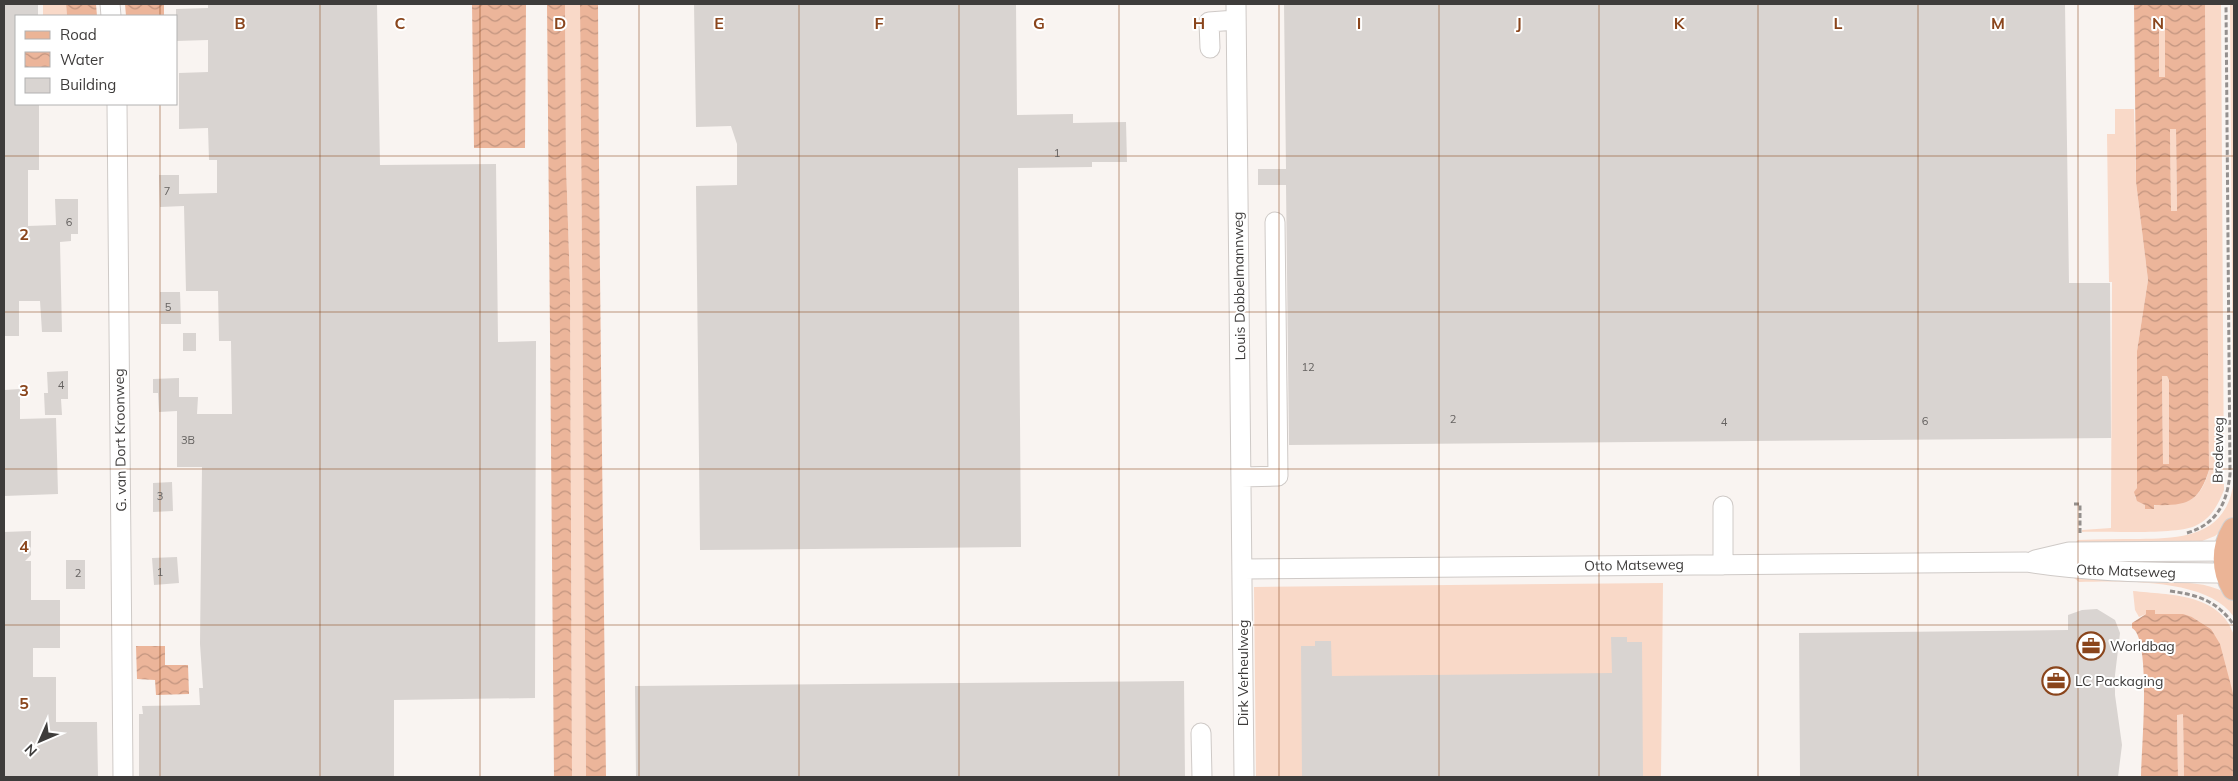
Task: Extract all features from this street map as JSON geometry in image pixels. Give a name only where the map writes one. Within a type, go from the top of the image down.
[{"type":"street","points":[[1210,48],[1209,22],[1236,12]]},
{"type":"street","name":"Louis Dobbelmannweg","points":[[1236,12],[1242,569]]},
{"type":"street","name":"G. van Dort Kroonweg","points":[[117,105],[123,777]]},
{"type":"street","points":[[1241,477],[1278,476],[1275,222]]},
{"type":"street","points":[[1723,506],[1723,564]]},
{"type":"street","name":"Otto Matseweg","points":[[2026,562],[2069,552],[2231,563]]},
{"type":"street","name":"Otto Matseweg","points":[[1242,569],[2026,562],[2088,570],[2141,573],[2231,563]]},
{"type":"street","name":"Dirk Verheulweg","points":[[1242,569],[1244,777]]},
{"type":"street","points":[[1201,733],[1202,777]]},
{"type":"path","name":"Bredeweg","points":[[2180,534],[2200,528],[2212,519],[2228,494],[2230,474],[2226,4]]},
{"type":"path","points":[[2074,504],[2080,504],[2080,536]]},
{"type":"path","points":[[2069,552],[2069,536],[2088,535]]},
{"type":"path","points":[[2164,590],[2206,598],[2222,610],[2234,625]]},
{"type":"shaded area","points":[[43,4],[66,4],[67,15],[43,15]]},
{"type":"shaded area","points":[[565,4],[580,4],[586,777],[572,777],[570,284],[566,164]]},
{"type":"shaded area","points":[[2205,4],[2221,4],[2224,490],[2213,511],[2205,520],[2185,529],[2157,532],[2082,532],[2082,530],[2111,528],[2112,282],[2109,282],[2107,134],[2115,134],[2115,109],[2134,109],[2136,182],[2148,280],[2137,351],[2137,488],[2135,497],[2145,505],[2145,508],[2184,501],[2198,493],[2204,484],[2209,470]]},
{"type":"shaded area","points":[[2230,4],[2234,4],[2234,453],[2233,426]]},
{"type":"shaded area","points":[[2159,17],[2165,17],[2165,77],[2159,77]]},
{"type":"shaded area","points":[[2170,129],[2176,129],[2177,211],[2171,211]]},
{"type":"shaded area","points":[[2162,376],[2167,376],[2169,380],[2169,464],[2163,464]]},
{"type":"shaded area","points":[[2234,475],[2234,520],[2215,536],[2197,543],[2074,544],[2078,540],[2168,538],[2194,533],[2206,528],[2225,509],[2231,495]]},
{"type":"shaded area","points":[[2074,574],[2157,583],[2201,584],[2223,591],[2234,598],[2234,617],[2222,604],[2205,595],[2185,589],[2141,582],[2079,582],[2074,578]]},
{"type":"shaded area","points":[[1663,583],[1661,777],[1256,777],[1254,587]]},
{"type":"shaded area","points":[[2133,591],[2192,599],[2217,611],[2227,621],[2235,641],[2234,697],[2211,629],[2192,617],[2155,614],[2146,610],[2146,614],[2139,617],[2135,610]]},
{"type":"shaded area","points":[[2177,714],[2183,714],[2184,777],[2178,777]]},
{"type":"water","points":[[66,4],[96,4],[97,15],[67,15]]},
{"type":"water","points":[[125,4],[164,4],[164,15],[126,15]]},
{"type":"water","points":[[472,4],[526,4],[525,148],[474,148]]},
{"type":"water","points":[[547,4],[565,4],[566,164],[570,284],[572,777],[554,777]]},
{"type":"water","points":[[580,4],[598,4],[606,777],[586,777]]},
{"type":"water","points":[[2134,4],[2205,4],[2209,470],[2201,490],[2196,496],[2175,505],[2154,505],[2154,509],[2145,509],[2145,505],[2137,501],[2134,492],[2137,488],[2137,351],[2148,280],[2136,182]],"holes":[[[2159,17],[2165,17],[2165,77],[2159,77]],[[2170,129],[2176,129],[2177,211],[2171,211]],[[2162,376],[2167,376],[2169,380],[2169,464],[2163,464]]]},
{"type":"water","points":[[2146,610],[2155,610],[2155,614],[2183,614],[2192,617],[2211,629],[2220,644],[2234,697],[2234,777],[2184,777],[2183,714],[2177,715],[2178,777],[2141,777],[2144,673],[2142,652],[2138,636],[2132,628],[2132,623],[2146,614]]},
{"type":"water","points":[[136,646],[165,646],[165,665],[188,665],[189,694],[156,695],[155,680],[137,679]]},
{"type":"building","points":[[4,4],[38,4],[38,15],[15,15],[15,105],[39,105],[39,170],[28,170],[28,226],[56,225],[55,199],[78,199],[78,234],[71,234],[71,241],[60,242],[62,332],[42,332],[40,301],[19,301],[19,336],[4,336]]},
{"type":"building","points":[[208,4],[377,4],[380,165],[496,164],[498,342],[536,341],[535,698],[394,700],[394,777],[139,777],[139,714],[143,714],[142,706],[200,705],[199,688],[203,688],[200,644],[202,467],[177,467],[177,411],[159,412],[158,393],[153,393],[153,379],[179,378],[179,397],[198,397],[197,414],[232,414],[231,341],[219,341],[218,291],[186,291],[184,206],[160,207],[159,175],[179,175],[179,194],[217,193],[217,160],[209,160],[208,128],[179,129],[179,73],[208,72],[208,40],[178,41],[178,15],[176,15],[176,9],[208,8]]},
{"type":"building","points":[[694,4],[1016,4],[1017,115],[1073,114],[1073,123],[1126,122],[1127,162],[1092,162],[1092,167],[1018,168],[1021,547],[700,550],[696,186],[737,185],[737,144],[731,126],[696,127]]},
{"type":"building","points":[[1284,4],[2065,4],[2069,283],[2110,283],[2111,438],[1289,445],[1286,185],[1258,185],[1258,169],[1286,169]]},
{"type":"building","points":[[160,292],[180,292],[181,324],[161,324]]},
{"type":"building","points":[[183,333],[196,333],[196,351],[183,351]]},
{"type":"building","points":[[68,371],[68,399],[61,399],[62,415],[45,415],[44,393],[48,393],[47,372]]},
{"type":"building","points":[[20,389],[20,419],[56,418],[58,494],[4,496],[4,390]]},
{"type":"building","points":[[172,482],[173,511],[153,512],[153,483]]},
{"type":"building","points":[[31,531],[31,555],[25,561],[31,561],[31,600],[60,600],[60,648],[33,648],[33,677],[56,677],[56,722],[97,722],[98,777],[4,777],[4,532]]},
{"type":"building","points":[[177,557],[179,583],[154,585],[152,558]]},
{"type":"building","points":[[66,560],[85,560],[85,589],[66,589]]},
{"type":"building","points":[[2097,609],[2115,620],[2120,633],[2115,675],[2115,695],[2122,745],[2118,777],[1800,777],[1799,633],[2068,630],[2068,615],[2082,610]]},
{"type":"building","points":[[1611,637],[1627,637],[1627,642],[1642,642],[1643,777],[1302,777],[1301,646],[1315,646],[1315,641],[1331,641],[1332,676],[1612,673]]},
{"type":"building","points":[[1184,681],[1185,777],[636,777],[635,686]]},
{"type":"place","name":"Worldbag","points":[[2091,646]]},
{"type":"place","name":"LC Packaging","points":[[2056,681]]}]
